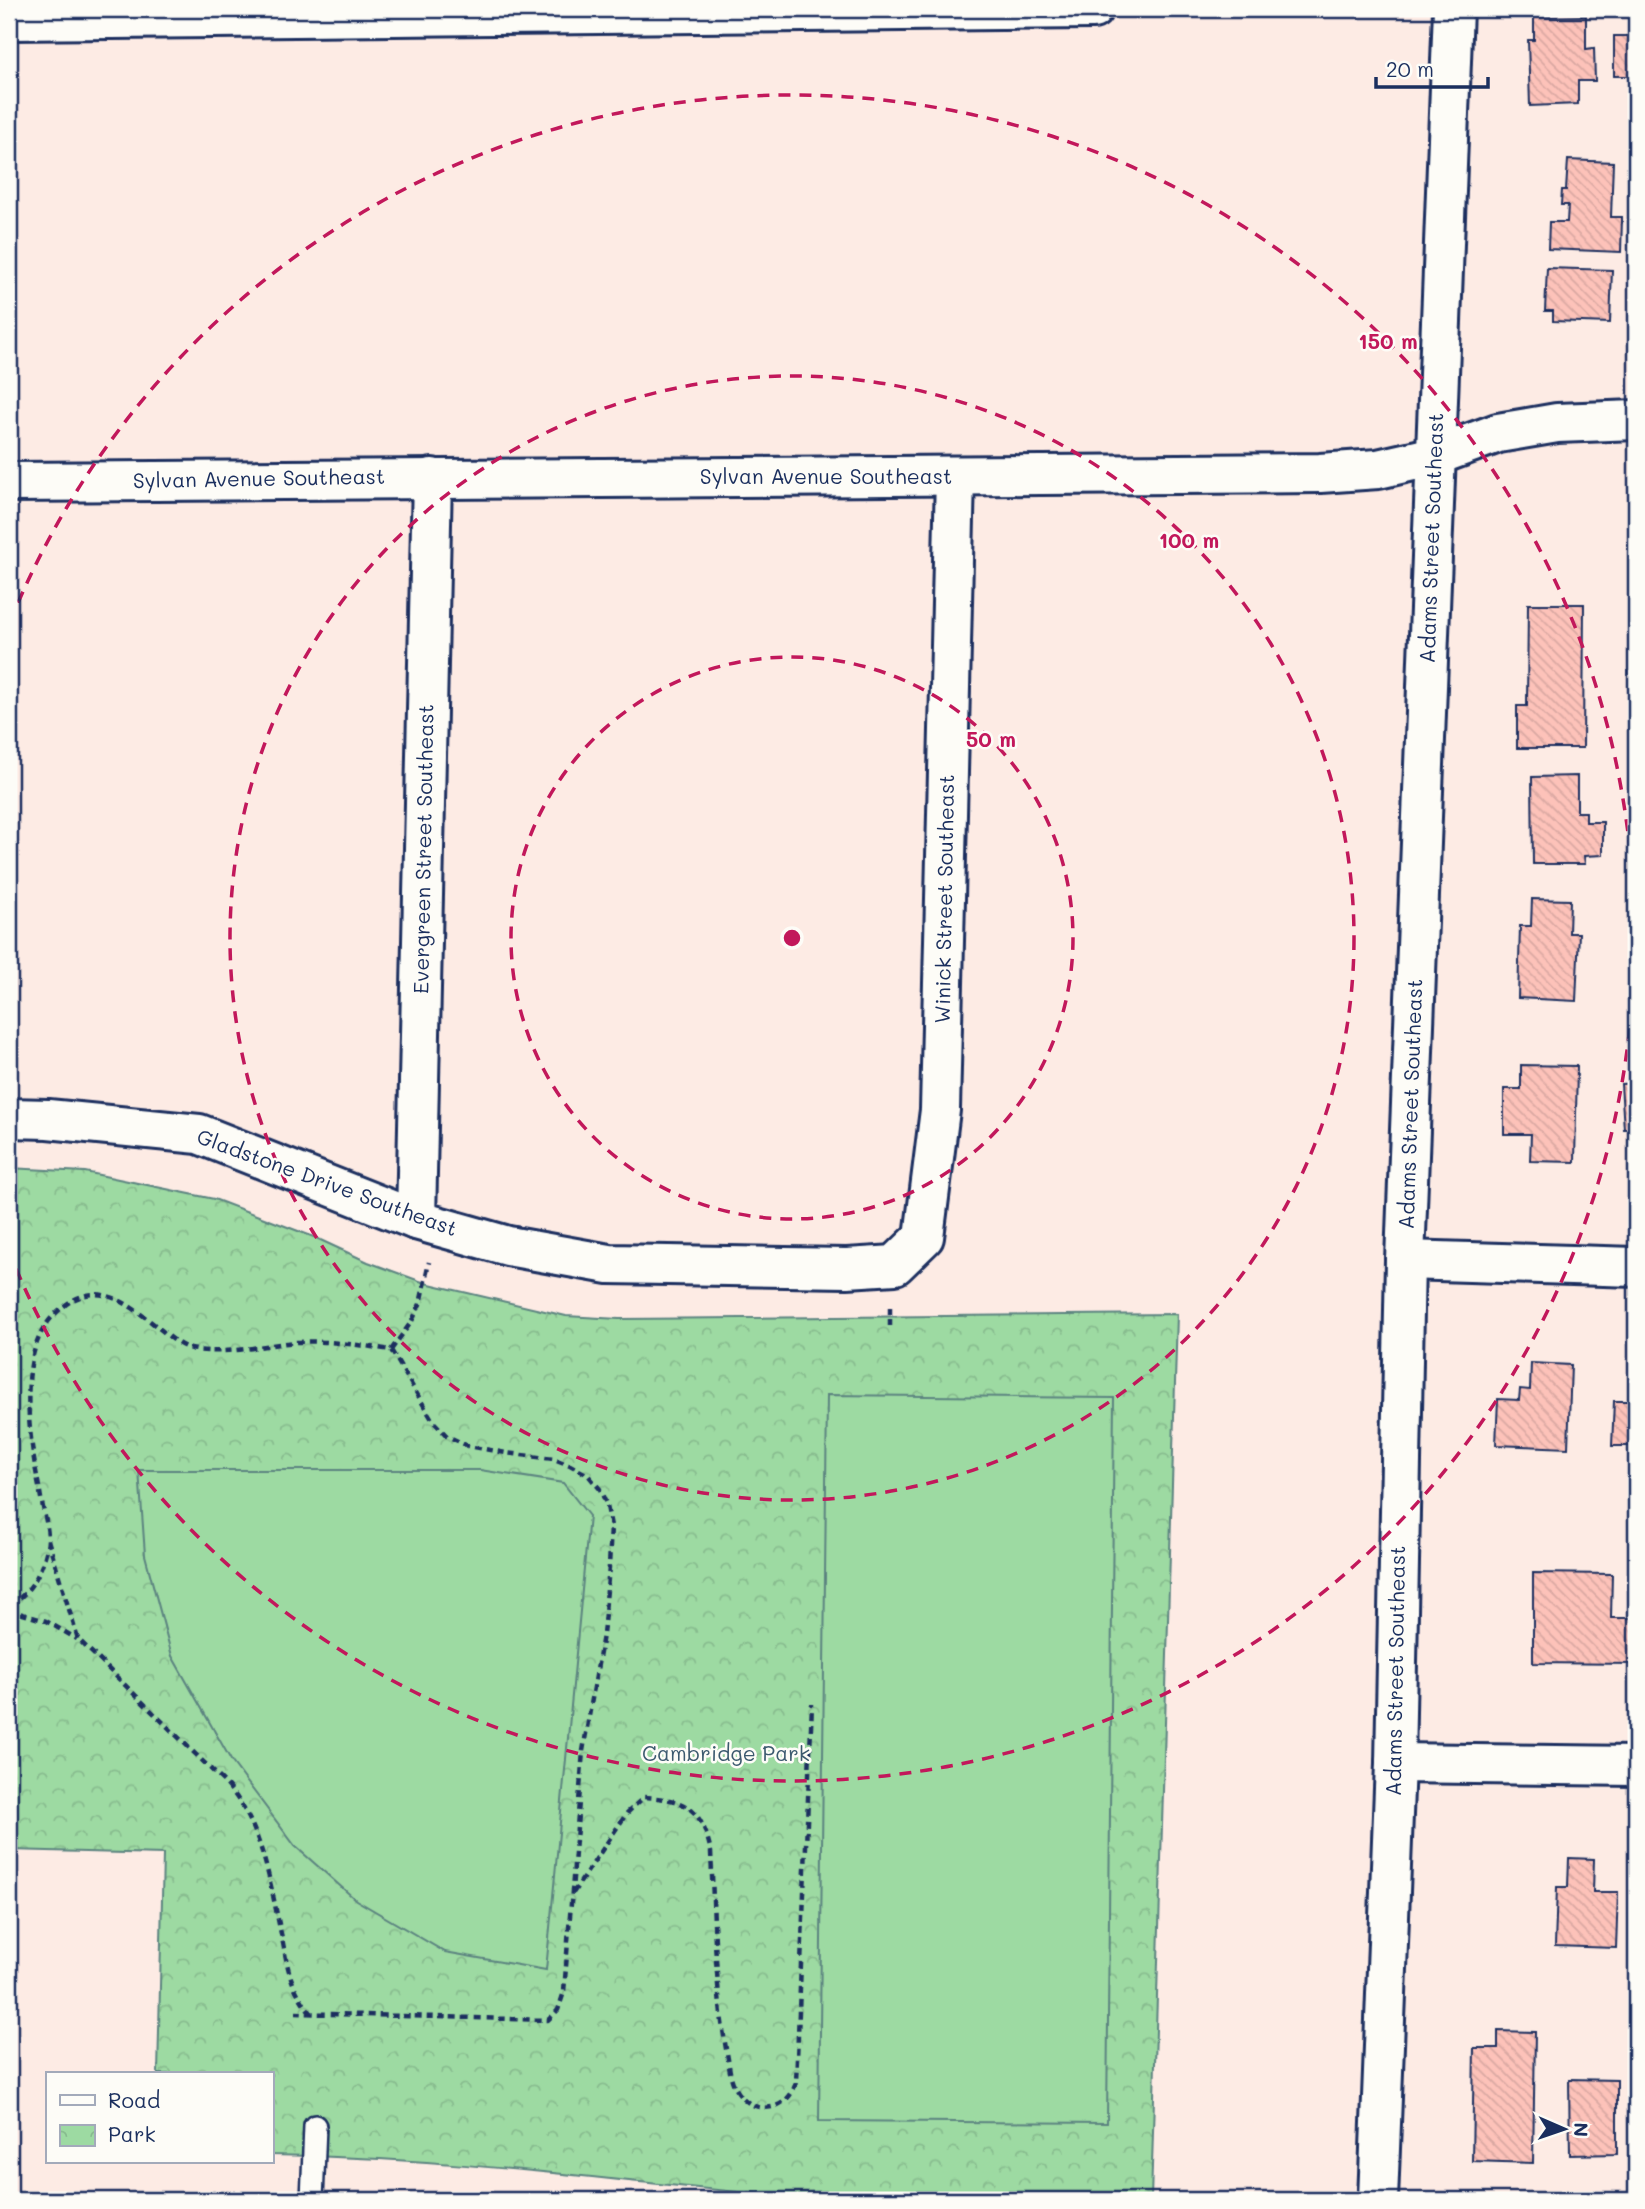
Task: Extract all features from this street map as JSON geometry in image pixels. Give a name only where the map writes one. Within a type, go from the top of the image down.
[{"type":"street","points":[[9,20],[1093,9]]},
{"type":"street","name":"Adams Street Southeast","points":[[1378,2200],[1395,1763],[1405,1260],[1454,9]]},
{"type":"street","name":"Sylvan Avenue Southeast","points":[[9,482],[1320,473],[1378,469],[1435,456],[1498,433],[1557,423],[1636,420]]},
{"type":"street","name":"Winick Street Southeast","points":[[925,1237],[940,1110],[955,476]]},
{"type":"street","name":"Evergreen Street Southeast","points":[[426,1223],[432,478]]},
{"type":"street","name":"Gladstone Drive Southeast","points":[[9,1118],[48,1119],[199,1134],[426,1223],[508,1246],[609,1265],[847,1268],[895,1265],[925,1237]]},
{"type":"street","points":[[1405,1260],[1636,1267]]},
{"type":"street","points":[[1395,1763],[1636,1766]]},
{"type":"lane","points":[[312,2200],[316,2126]]},
{"type":"path","points":[[391,1350],[412,1321],[420,1304],[426,1223]]},
{"type":"path","points":[[78,1639],[48,1538],[31,1441],[29,1387],[33,1356],[43,1328],[54,1314],[72,1300],[88,1294],[107,1294],[122,1300],[177,1343],[190,1349],[223,1351],[298,1342],[323,1342],[391,1350]]},
{"type":"path","points":[[296,2013],[548,2020],[558,2010],[564,1992],[583,1751],[603,1635],[611,1526],[607,1506],[600,1489],[587,1475],[570,1465],[554,1459],[468,1446],[447,1436],[433,1421],[391,1350]]},
{"type":"path","points":[[9,1604],[25,1592],[43,1566],[48,1538]]},
{"type":"path","points":[[9,1611],[46,1621],[78,1639],[238,1797],[251,1820],[261,1852],[297,1996],[311,2013]]},
{"type":"path","points":[[572,1893],[627,1813],[644,1797],[679,1801],[690,1808],[707,1832],[711,1852],[719,1991],[734,2085],[743,2099],[754,2106],[766,2109],[778,2106],[787,2099],[796,2082],[812,1704]]},
{"type":"green space","name":"Cambridge Park","points":[[9,1168],[85,1172],[214,1199],[425,1283],[566,1316],[619,1319],[1177,1314],[1151,2200],[845,2200],[764,2195],[450,2164],[273,2155],[273,2072],[158,2072],[163,1854],[9,1850]]},
{"type":"green space","points":[[827,1395],[1114,1398],[1107,2123],[819,2121]]},
{"type":"green space","points":[[139,1470],[480,1470],[563,1483],[589,1516],[546,1970],[445,1952],[356,1900],[295,1846],[232,1762],[172,1656],[145,1555]]},
{"type":"building","points":[[1586,16],[1586,49],[1594,48],[1595,81],[1578,81],[1578,104],[1530,106],[1528,40],[1534,40],[1534,17]]},
{"type":"building","points":[[1614,36],[1636,36],[1636,76],[1614,76]]},
{"type":"building","points":[[1568,160],[1613,162],[1611,217],[1622,217],[1621,252],[1548,249],[1549,222],[1567,222],[1568,205],[1561,205],[1562,190],[1566,190]]},
{"type":"building","points":[[1547,268],[1612,270],[1610,323],[1553,321],[1553,311],[1545,311]]},
{"type":"building","points":[[1528,604],[1584,604],[1583,748],[1517,748],[1517,706],[1527,706]]},
{"type":"building","points":[[1577,776],[1577,812],[1586,812],[1586,822],[1603,822],[1603,855],[1584,856],[1585,864],[1533,864],[1532,777]]},
{"type":"building","points":[[1532,899],[1570,900],[1569,933],[1579,933],[1576,1001],[1518,998],[1520,926],[1531,926]]},
{"type":"building","points":[[1521,1065],[1577,1066],[1575,1162],[1530,1161],[1531,1134],[1504,1134],[1504,1089],[1521,1089]]},
{"type":"building","points":[[1636,1083],[1636,1129],[1624,1129],[1621,1084]]},
{"type":"building","points":[[1531,1363],[1571,1365],[1568,1448],[1496,1445],[1498,1399],[1519,1400],[1520,1389],[1530,1390]]},
{"type":"building","points":[[1614,1401],[1636,1401],[1636,1446],[1612,1446]]},
{"type":"building","points":[[1533,1573],[1612,1574],[1611,1618],[1636,1618],[1635,1664],[1533,1663]]},
{"type":"building","points":[[1569,1858],[1594,1859],[1593,1892],[1618,1892],[1616,1948],[1555,1946],[1557,1887],[1568,1887]]},
{"type":"building","points":[[1498,2031],[1535,2032],[1533,2163],[1472,2161],[1474,2048],[1498,2048]]},
{"type":"building","points":[[1569,2079],[1617,2080],[1617,2154],[1570,2155]]}]
